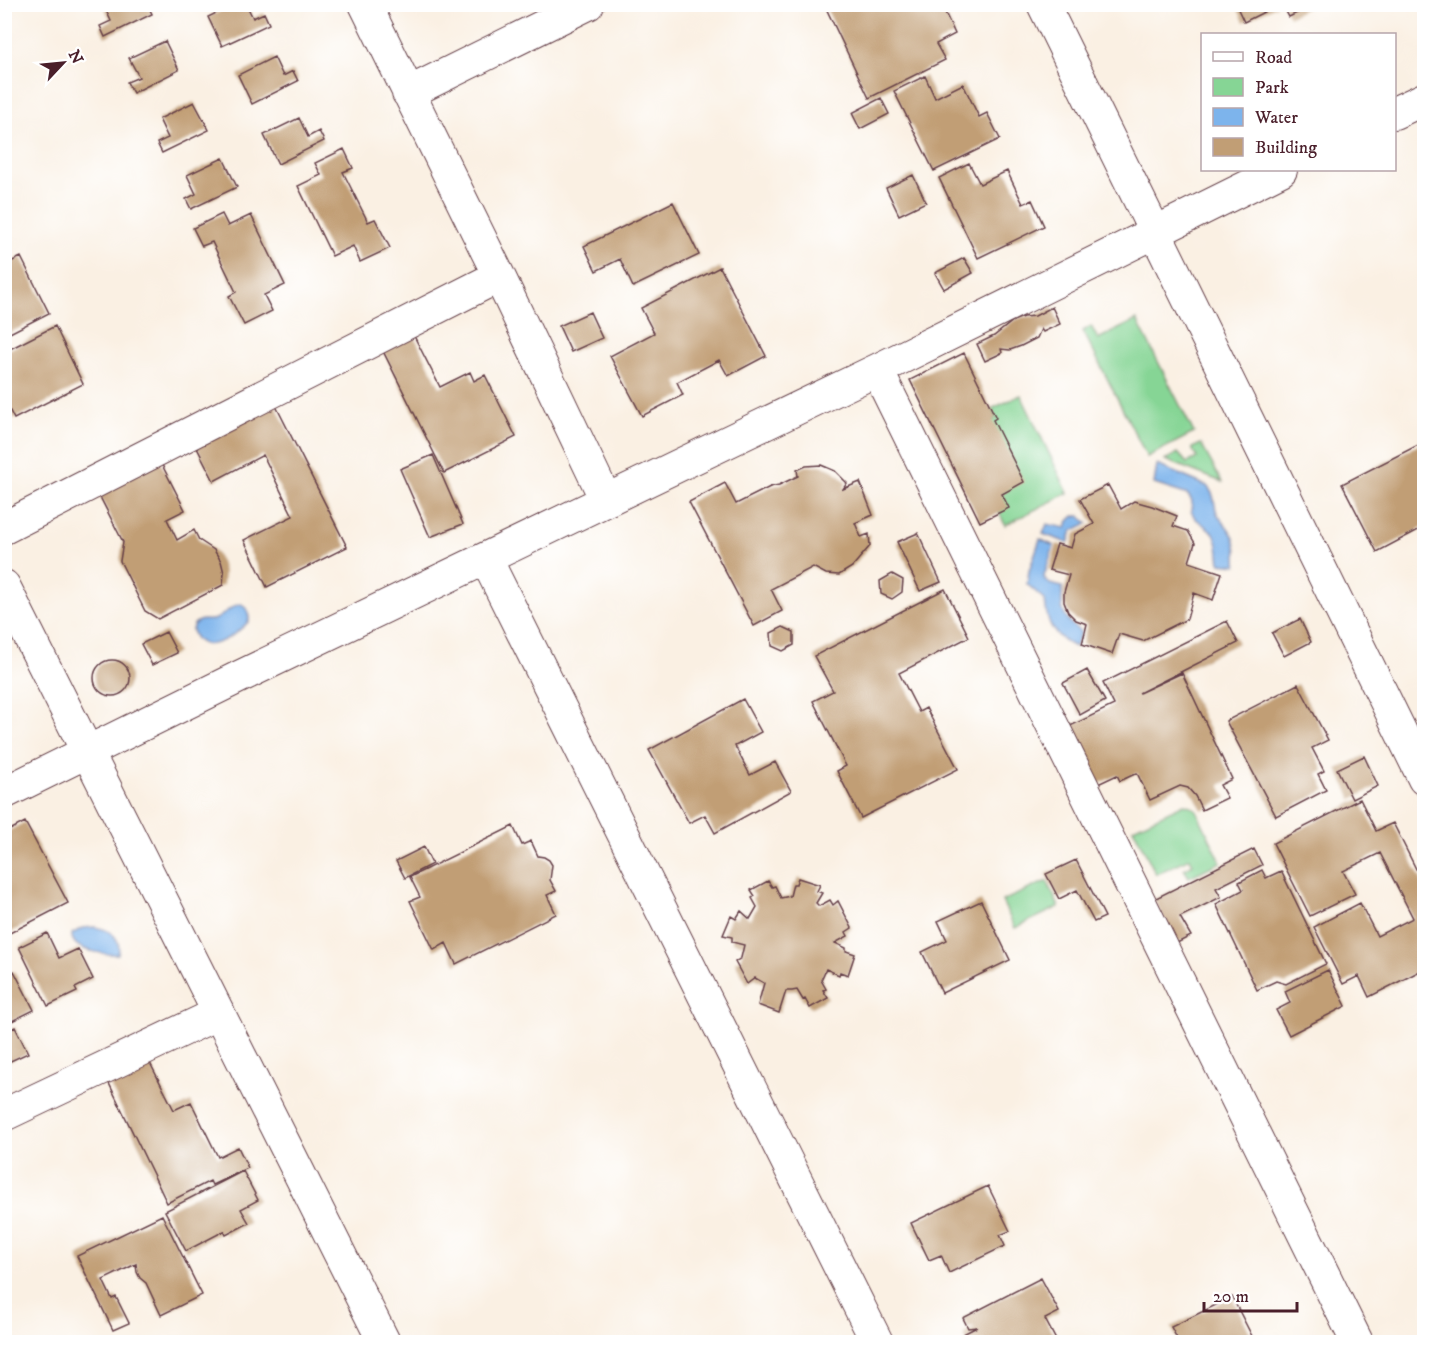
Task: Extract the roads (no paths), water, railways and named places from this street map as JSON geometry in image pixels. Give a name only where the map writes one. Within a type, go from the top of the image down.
[{"type":"street","points":[[365,4],[500,276],[606,500]]},
{"type":"street","points":[[408,93],[588,4]]},
{"type":"street","points":[[1043,4],[1425,779]]},
{"type":"street","points":[[1396,114],[1425,99]]},
{"type":"street","points":[[4,793],[877,370],[1279,171]]},
{"type":"street","points":[[4,528],[500,276]]},
{"type":"street","points":[[877,370],[1357,1342]]},
{"type":"street","points":[[486,559],[877,1342]]},
{"type":"street","points":[[4,586],[384,1342]]},
{"type":"street","points":[[4,1115],[219,1013]]},
{"type":"water","points":[[1157,465],[1207,486],[1213,496],[1217,513],[1235,541],[1237,565],[1220,563],[1214,533],[1195,518],[1191,511],[1192,501],[1188,495],[1154,484]]},
{"type":"water","points":[[1074,516],[1080,516],[1088,523],[1072,531],[1068,543],[1043,534],[1047,524],[1066,528]]},
{"type":"water","points":[[1040,539],[1054,546],[1044,576],[1050,584],[1063,587],[1062,608],[1066,618],[1081,632],[1075,647],[1061,639],[1052,629],[1047,616],[1045,600],[1027,584]]},
{"type":"water","points":[[241,604],[248,611],[249,621],[236,633],[210,644],[203,644],[196,639],[192,630],[193,625],[201,620],[216,619],[234,606]]},
{"type":"water","points":[[94,927],[113,935],[118,943],[118,954],[89,950],[75,943],[72,934],[83,928]]}]
